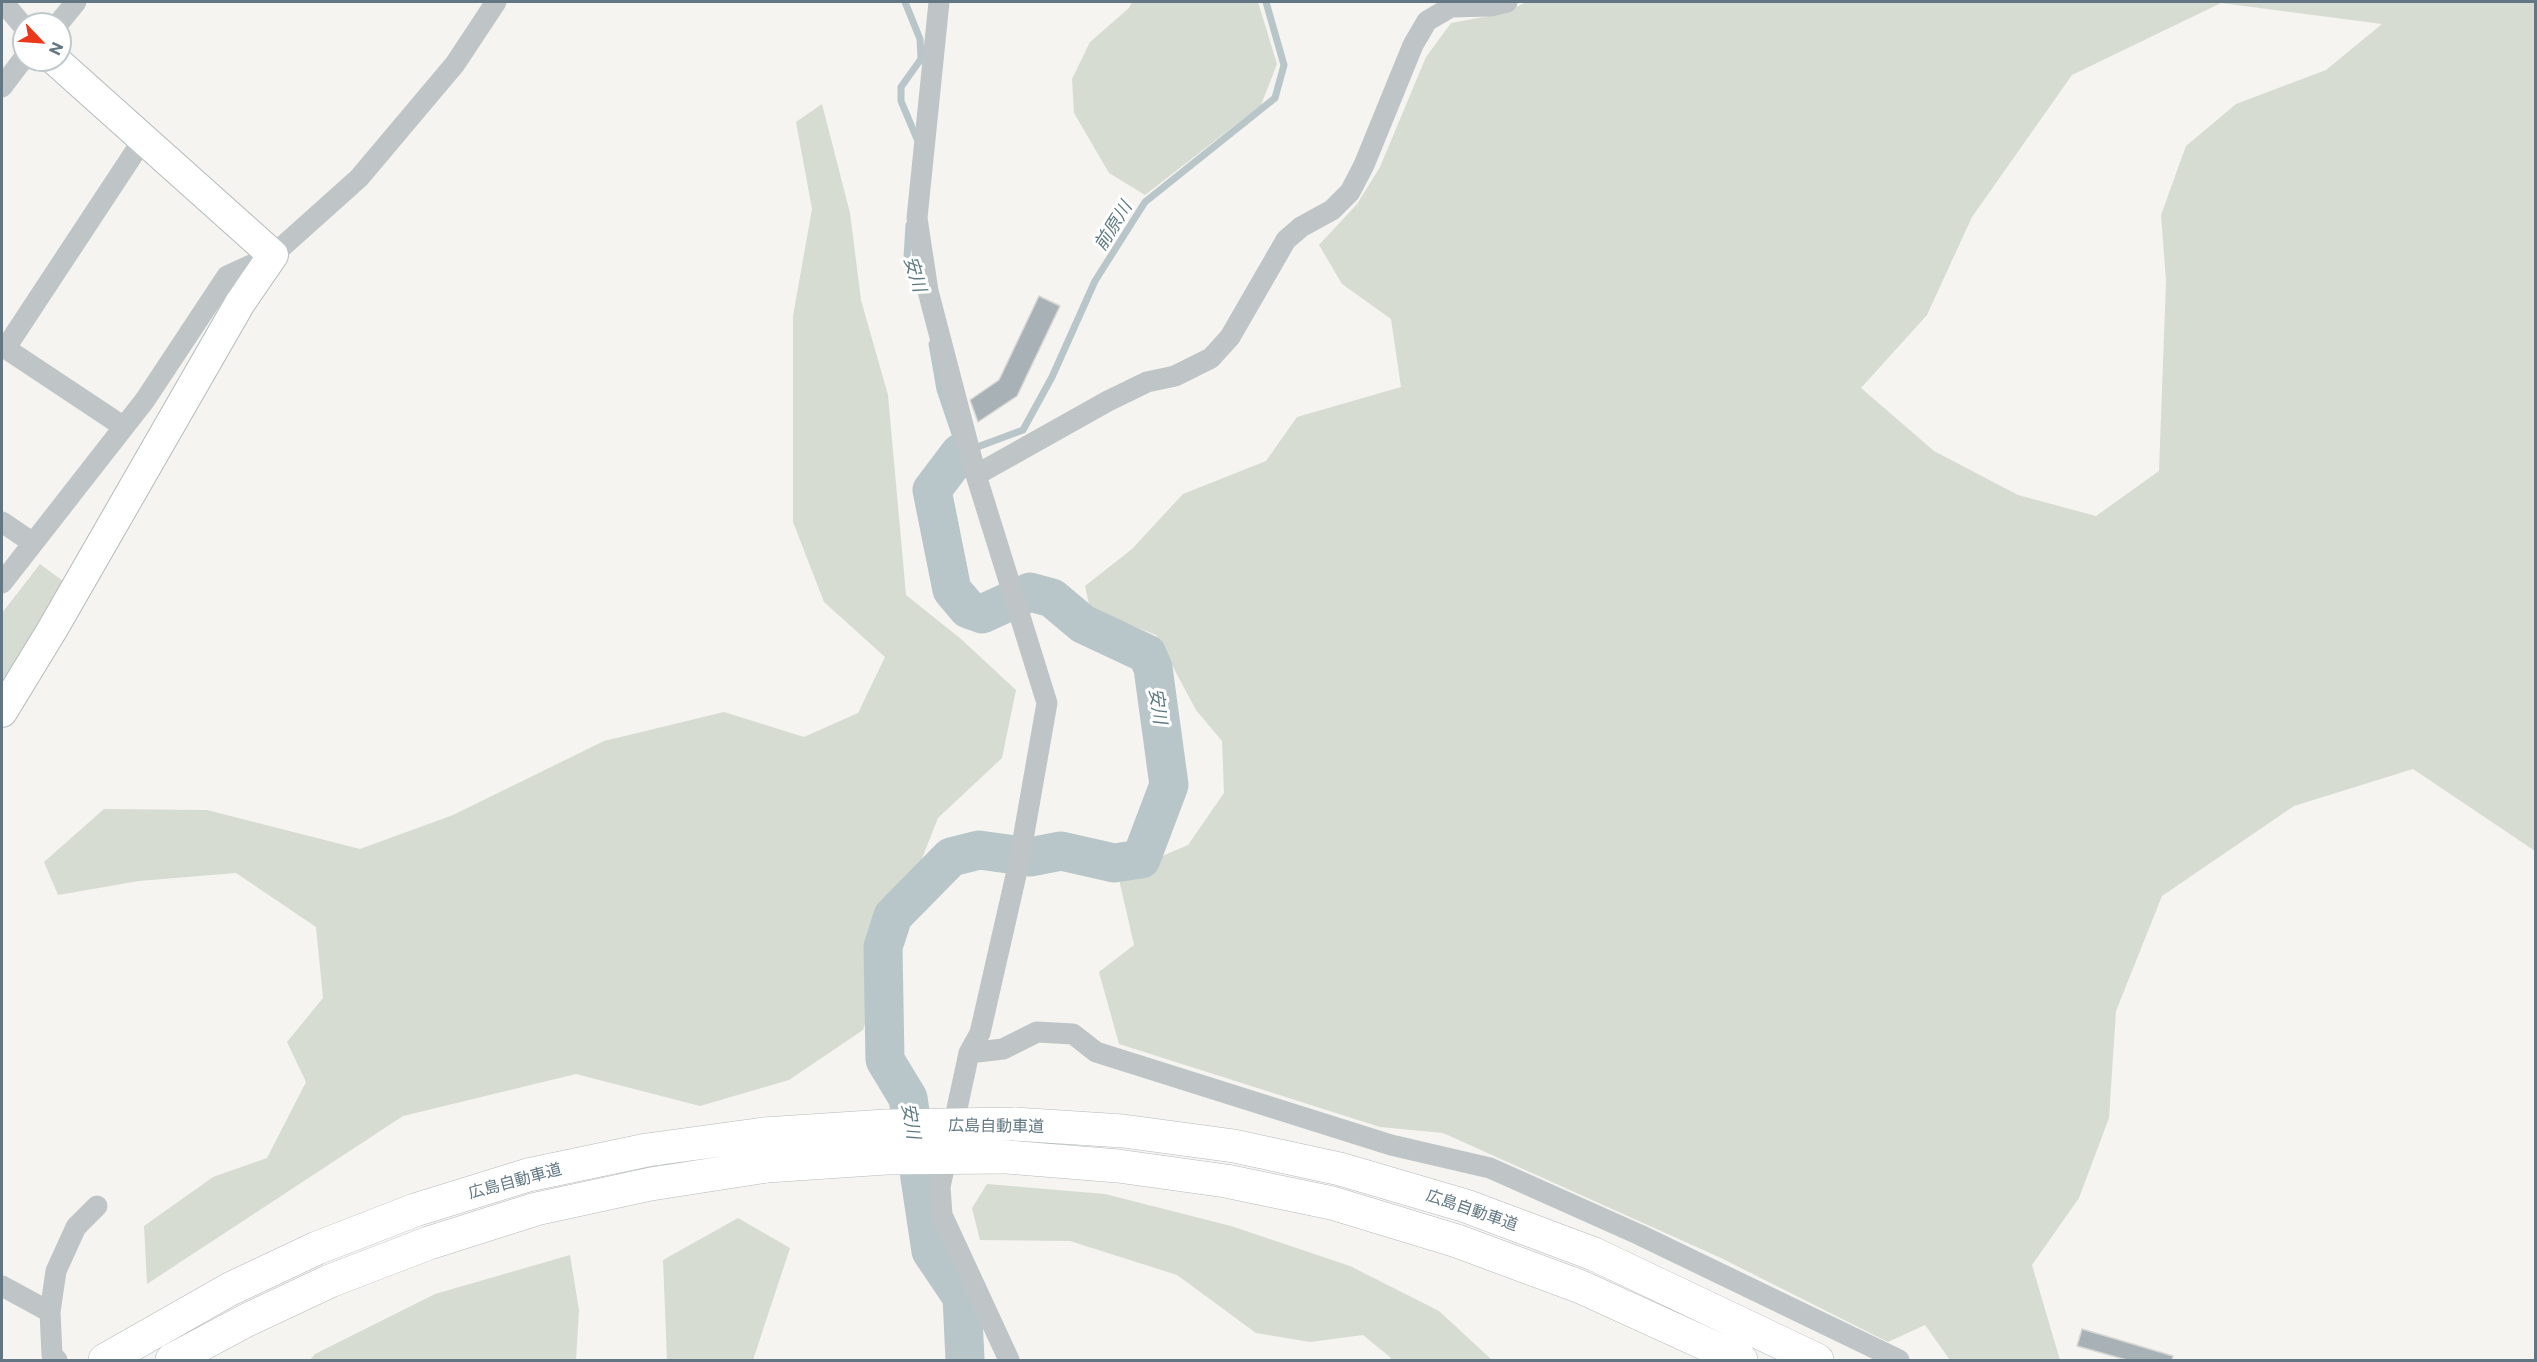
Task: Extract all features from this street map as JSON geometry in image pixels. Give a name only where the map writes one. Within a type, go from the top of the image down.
[{"type":"highway","name":"広島自動車道","points":[[105,1360],[230,1288],[317,1248],[415,1210],[539,1173],[647,1150],[764,1134],[886,1126],[1014,1124],[1123,1131],[1234,1146],[1340,1169],[1466,1206],[1594,1254],[1817,1360]]},
{"type":"highway","name":"広島自動車道","points":[[175,1359],[247,1320],[330,1281],[429,1243],[536,1209],[651,1184],[767,1166],[886,1158],[1006,1158],[1118,1166],[1226,1181],[1332,1203],[1457,1241],[1581,1287],[1741,1360]]},
{"type":"street","points":[[2,712],[52,630],[240,303],[273,255],[359,178],[455,64],[496,2]]},
{"type":"street","points":[[939,2],[917,218],[928,291],[976,475],[1047,702],[1019,856],[980,1033],[969,1053],[940,1187],[942,1215],[1009,1360]]},
{"type":"street","points":[[976,475],[1108,401],[1147,382],[1175,376],[1211,358],[1230,337],[1286,240],[1300,227],[1332,210],[1350,192],[1364,165],[1413,45],[1427,21],[1451,7],[1491,6],[1507,2]]},
{"type":"street","points":[[2,87],[13,72]]},
{"type":"street","points":[[69,72],[273,255]]},
{"type":"street","points":[[124,427],[3,348],[144,138]]},
{"type":"street","points":[[2,583],[145,400],[227,276],[273,255]]},
{"type":"street","points":[[2,522],[33,543]]},
{"type":"street","points":[[969,1053],[1003,1049],[1036,1032],[1072,1034],[1096,1052],[1107,1056],[1391,1145],[1490,1168],[1640,1235],[1899,1360]]},
{"type":"street","points":[[57,1360],[52,1355],[50,1312],[56,1271],[76,1227],[97,1206]]},
{"type":"street","points":[[2,1286],[50,1312]]},
{"type":"shaded area","points":[[1132,2],[1258,2],[1277,64],[1261,105],[1145,195],[1109,173],[1074,113],[1072,79],[1090,42],[1129,8]]},
{"type":"shaded area","points":[[1526,2],[2535,2],[2535,851],[2413,769],[2294,806],[2162,896],[2116,1011],[2109,1118],[2079,1198],[2032,1265],[2060,1360],[1950,1360],[1925,1325],[1888,1342],[1721,1258],[1443,1133],[1380,1127],[1119,1044],[1099,972],[1134,945],[1118,875],[1188,845],[1224,793],[1222,741],[1196,710],[1156,635],[1090,609],[1085,586],[1132,549],[1183,494],[1266,461],[1297,417],[1401,387],[1391,319],[1342,284],[1319,245],[1357,204],[1380,167],[1426,57],[1451,23],[1505,13]],"holes":[[[2221,3],[2382,24],[2326,70],[2236,104],[2186,146],[2161,215],[2166,281],[2159,471],[2096,516],[2018,495],[1934,451],[1861,388],[1927,315],[1972,217],[2072,75]]]},
{"type":"shaded area","points":[[822,104],[850,213],[861,300],[888,395],[906,595],[961,639],[1016,690],[1002,758],[938,818],[899,917],[863,1030],[789,1080],[700,1106],[576,1074],[403,1116],[147,1284],[144,1226],[213,1177],[267,1158],[306,1082],[287,1042],[323,998],[316,927],[236,873],[139,881],[58,895],[44,862],[104,809],[207,810],[360,849],[453,815],[604,741],[724,712],[804,737],[858,713],[885,657],[824,602],[793,522],[793,316],[812,209],[796,122]]},
{"type":"shaded area","points":[[40,564],[63,581],[2,683],[2,613]]},
{"type":"shaded area","points":[[987,1184],[1105,1194],[1231,1226],[1350,1266],[1439,1311],[1492,1360],[1391,1360],[1363,1335],[1310,1342],[1256,1333],[1177,1275],[1070,1241],[980,1240],[972,1208]]},
{"type":"shaded area","points":[[738,1218],[790,1248],[753,1360],[667,1360],[663,1260]]},
{"type":"shaded area","points":[[570,1255],[579,1310],[576,1360],[310,1360],[315,1354],[435,1294]]},
{"type":"building","points":[[1039,296],[1060,306],[1017,396],[978,422],[970,400],[999,380]]},
{"type":"building","points":[[2082,1329],[2173,1356],[2172,1360],[2127,1360],[2077,1346]]},
{"type":"waterway","name":"安川","points":[[905,2],[920,39],[921,59],[901,87],[901,101],[917,139]]},
{"type":"waterway","name":"前原川","points":[[980,446],[1023,430],[1052,377],[1095,281],[1145,202],[1275,98],[1284,65],[1266,2]]},
{"type":"waterway","name":"安川","points":[[909,225],[907,257],[918,287]]},
{"type":"waterway","name":"安川","points":[[932,344],[940,390],[961,452]]},
{"type":"waterway","name":"安川","points":[[960,453],[932,490],[952,590],[968,609],[982,614],[1030,592],[1052,598],[1083,624],[1147,654],[1153,668],[1169,785],[1141,859],[1114,863],[1061,851],[1030,857],[979,850],[951,857],[893,916],[883,947],[885,1060],[908,1098],[931,1251],[962,1297],[965,1360]]}]
